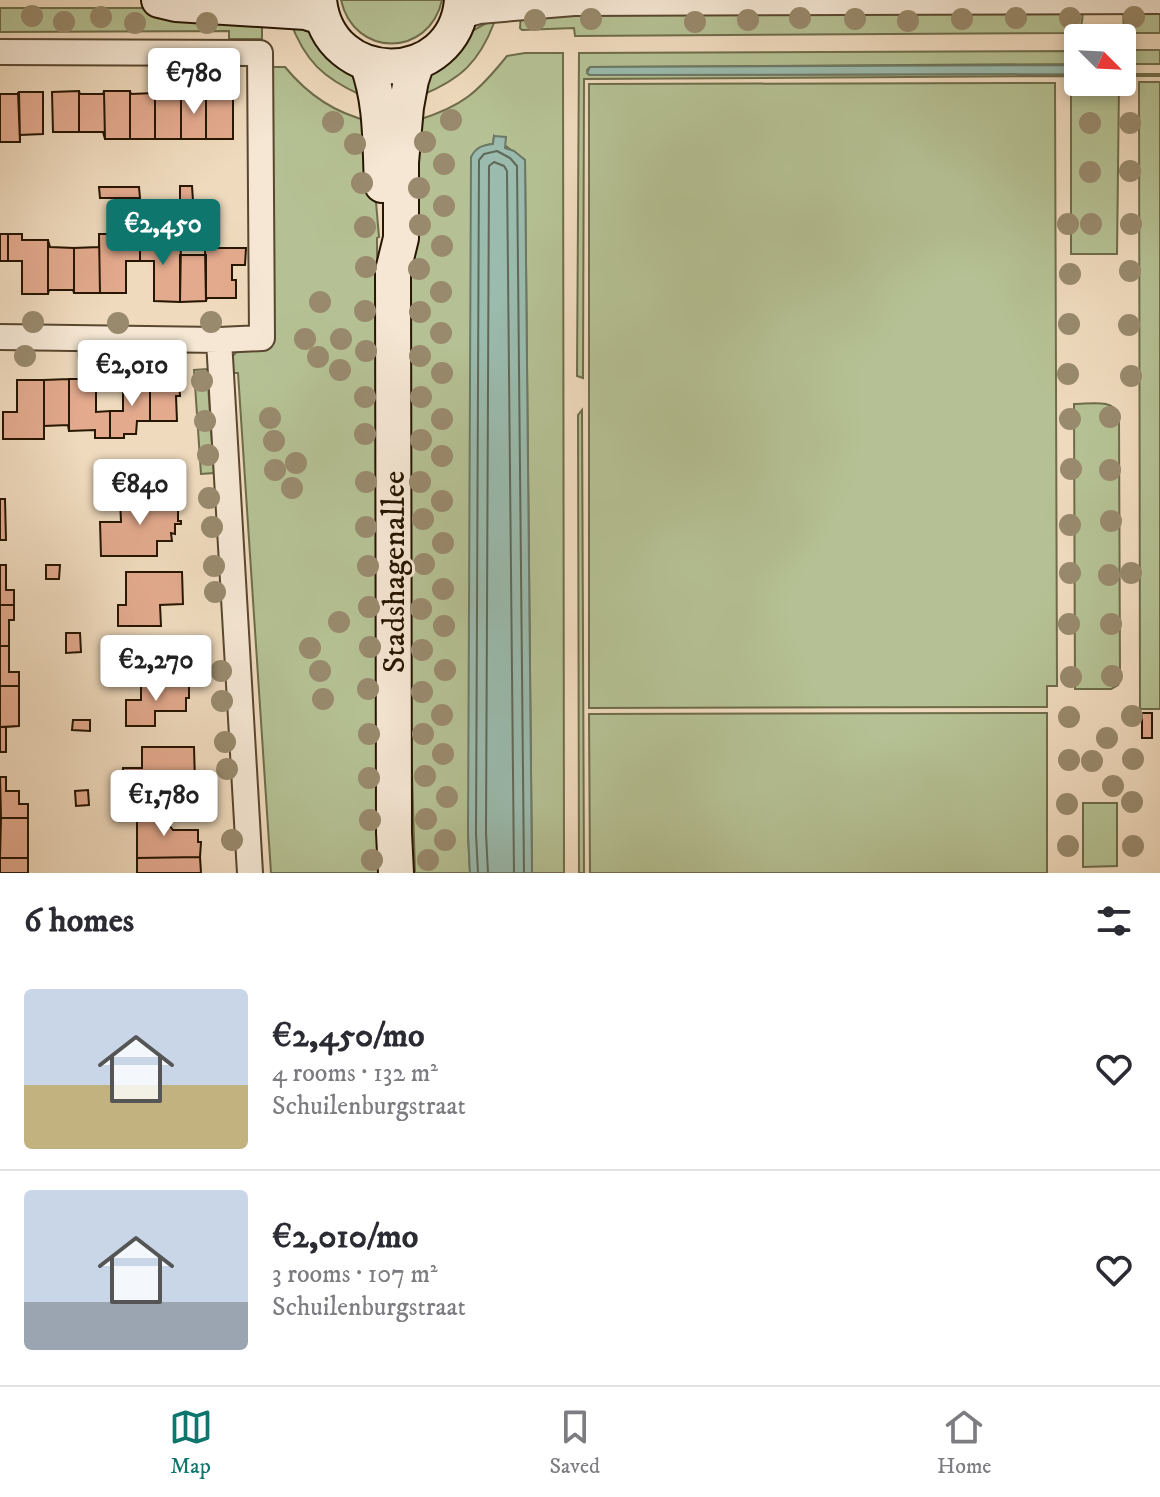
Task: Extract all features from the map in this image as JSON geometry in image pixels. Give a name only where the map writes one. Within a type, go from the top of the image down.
[{"type":"main road","points":[[159,0],[176,4],[306,12],[321,9],[326,27],[347,53],[367,63],[392,67],[427,58],[443,44],[455,27],[461,8]]},
{"type":"main road","name":"Stadshagenallee","points":[[396,873],[393,271],[401,238],[401,162],[406,107],[417,62]]},
{"type":"main road","name":"Stadshagenallee","points":[[367,63],[374,81],[378,107],[384,239],[393,271]]},
{"type":"street","points":[[461,8],[479,11],[574,3],[1160,1]]},
{"type":"street","points":[[0,52],[260,53],[262,338],[0,337]]},
{"type":"street","points":[[219,340],[250,873]]},
{"type":"green space","points":[[341,0],[442,0],[434,19],[423,33],[408,41],[392,44],[375,41],[360,33],[349,19]]},
{"type":"green space","points":[[0,8],[186,8],[262,14],[262,39],[229,39],[229,31],[0,32]]},
{"type":"green space","points":[[1123,8],[1160,8],[1160,33],[1136,33],[1136,24],[1124,24]]},
{"type":"green space","points":[[1083,9],[1081,24],[1064,24],[1064,33],[575,36],[574,28],[522,30],[521,15]]},
{"type":"green space","points":[[299,20],[351,70],[362,86],[361,95],[326,75],[309,58],[290,21]]},
{"type":"green space","points":[[492,20],[494,23],[488,37],[467,68],[422,95],[422,83],[472,31]]},
{"type":"green space","points":[[1136,50],[1160,50],[1160,64],[1136,64]]},
{"type":"green space","points":[[1064,51],[1064,64],[590,67],[587,70],[590,75],[1064,76],[584,79],[583,378],[577,376],[579,53]]},
{"type":"green space","points":[[563,53],[564,873],[532,873],[525,160],[494,136],[493,144],[486,145],[468,834],[470,873],[415,873],[410,707],[407,196],[418,120],[447,109],[468,96],[507,56]]},
{"type":"green space","points":[[269,67],[285,67],[322,102],[369,121],[379,237],[379,787],[383,873],[271,873],[238,373],[228,373],[236,352],[259,348]]},
{"type":"green space","points":[[1136,74],[1160,74],[1136,76]]},
{"type":"green space","points":[[1139,82],[1160,82],[1160,709],[1140,709]]},
{"type":"green space","points":[[1055,83],[1057,686],[1047,686],[1047,707],[589,708],[589,84]]},
{"type":"green space","points":[[1071,96],[1119,96],[1117,254],[1071,254]]},
{"type":"green space","points":[[207,369],[214,473],[201,474],[194,370]]},
{"type":"green space","points":[[1074,404],[1107,404],[1119,416],[1120,680],[1111,689],[1075,689]]},
{"type":"green space","points":[[582,410],[584,873],[579,873],[578,415]]},
{"type":"green space","points":[[1047,713],[1047,873],[590,873],[589,714]]},
{"type":"green space","points":[[1083,803],[1117,803],[1117,866],[1083,867]]},
{"type":"water","points":[[1064,65],[1064,74],[590,75],[587,73],[590,67]]},
{"type":"water","points":[[494,136],[506,137],[505,148],[525,160],[532,873],[470,873],[471,157],[480,147],[493,144]]},
{"type":"building","points":[[79,91],[80,94],[103,94],[104,91],[105,139],[103,132],[79,132]]},
{"type":"building","points":[[79,91],[79,132],[53,132],[52,92]]},
{"type":"building","points":[[104,91],[130,91],[130,139],[105,139]]},
{"type":"building","points":[[130,91],[131,94],[155,93],[155,139],[130,139]]},
{"type":"building","points":[[155,91],[181,91],[181,139],[155,139]]},
{"type":"building","points":[[181,91],[206,91],[206,139],[181,139]]},
{"type":"building","points":[[206,91],[233,91],[233,139],[206,139]]},
{"type":"building","points":[[18,92],[20,142],[0,142],[0,94]]},
{"type":"building","points":[[19,92],[43,92],[43,134],[20,135],[20,142]]},
{"type":"building","points":[[180,186],[192,186],[193,201],[180,201]]},
{"type":"building","points":[[99,187],[139,187],[140,198],[100,198]]},
{"type":"building","points":[[0,234],[8,234],[8,261],[0,261]]},
{"type":"building","points":[[8,234],[22,234],[22,240],[48,240],[48,294],[22,294],[22,261],[8,261]]},
{"type":"building","points":[[99,234],[140,234],[140,261],[126,261],[126,293],[100,293]]},
{"type":"building","points":[[99,234],[100,293],[74,293],[74,248],[99,247]]},
{"type":"building","points":[[140,234],[155,234],[155,242],[181,242],[180,302],[154,301],[154,261],[140,261]]},
{"type":"building","points":[[48,240],[50,247],[74,248],[74,293],[73,290],[49,290],[48,294]]},
{"type":"building","points":[[205,248],[246,248],[245,265],[232,265],[236,298],[207,298],[206,301]]},
{"type":"building","points":[[180,255],[206,255],[206,301],[180,302]]},
{"type":"building","points":[[123,378],[150,378],[150,421],[137,421],[136,434],[110,438],[110,411],[123,411]]},
{"type":"building","points":[[150,378],[151,382],[179,382],[177,421],[150,421]]},
{"type":"building","points":[[69,379],[69,431],[68,425],[44,426],[44,380]]},
{"type":"building","points":[[69,379],[96,379],[96,412],[110,411],[110,438],[95,438],[95,430],[69,431]]},
{"type":"building","points":[[17,380],[44,380],[44,439],[3,439],[3,412],[17,412]]},
{"type":"building","points":[[150,475],[167,475],[167,488],[150,488]]},
{"type":"building","points":[[0,499],[5,499],[6,540],[0,540]]},
{"type":"building","points":[[120,499],[178,499],[178,521],[181,524],[175,524],[172,541],[157,541],[157,556],[101,556],[100,522],[121,522]]},
{"type":"building","points":[[0,565],[6,565],[6,590],[14,590],[14,605],[0,605]]},
{"type":"building","points":[[46,565],[60,565],[59,579],[46,579]]},
{"type":"building","points":[[126,572],[182,572],[183,604],[160,605],[161,626],[118,626],[118,605],[126,605]]},
{"type":"building","points":[[0,605],[14,605],[14,620],[9,620],[9,646],[0,646]]},
{"type":"building","points":[[66,633],[80,633],[81,652],[66,653]]},
{"type":"building","points":[[126,641],[155,641],[155,655],[186,655],[189,683],[141,684],[141,667],[126,667]]},
{"type":"building","points":[[0,646],[9,646],[9,672],[19,672],[19,686],[0,686]]},
{"type":"building","points":[[189,683],[186,711],[155,711],[155,726],[126,726],[126,700],[141,700],[141,684]]},
{"type":"building","points":[[0,686],[19,686],[19,726],[0,727]]},
{"type":"building","points":[[1142,713],[1152,713],[1152,738],[1142,738]]},
{"type":"building","points":[[73,720],[90,720],[90,731],[72,730]]},
{"type":"building","points":[[19,726],[6,727],[6,752],[0,752],[0,727]]},
{"type":"building","points":[[142,747],[194,747],[195,782],[174,782],[169,785],[170,801],[123,801],[123,768],[142,768]]},
{"type":"building","points":[[0,777],[6,777],[6,791],[19,791],[19,804],[28,804],[28,818],[1,818]]},
{"type":"building","points":[[88,790],[89,805],[76,806],[75,791]]},
{"type":"building","points":[[137,813],[169,813],[169,825],[173,830],[198,830],[200,857],[137,858]]},
{"type":"building","points":[[1,818],[28,818],[28,858],[0,858]]},
{"type":"building","points":[[200,857],[201,873],[137,873],[137,858]]},
{"type":"building","points":[[0,858],[28,858],[28,873],[0,873]]}]
